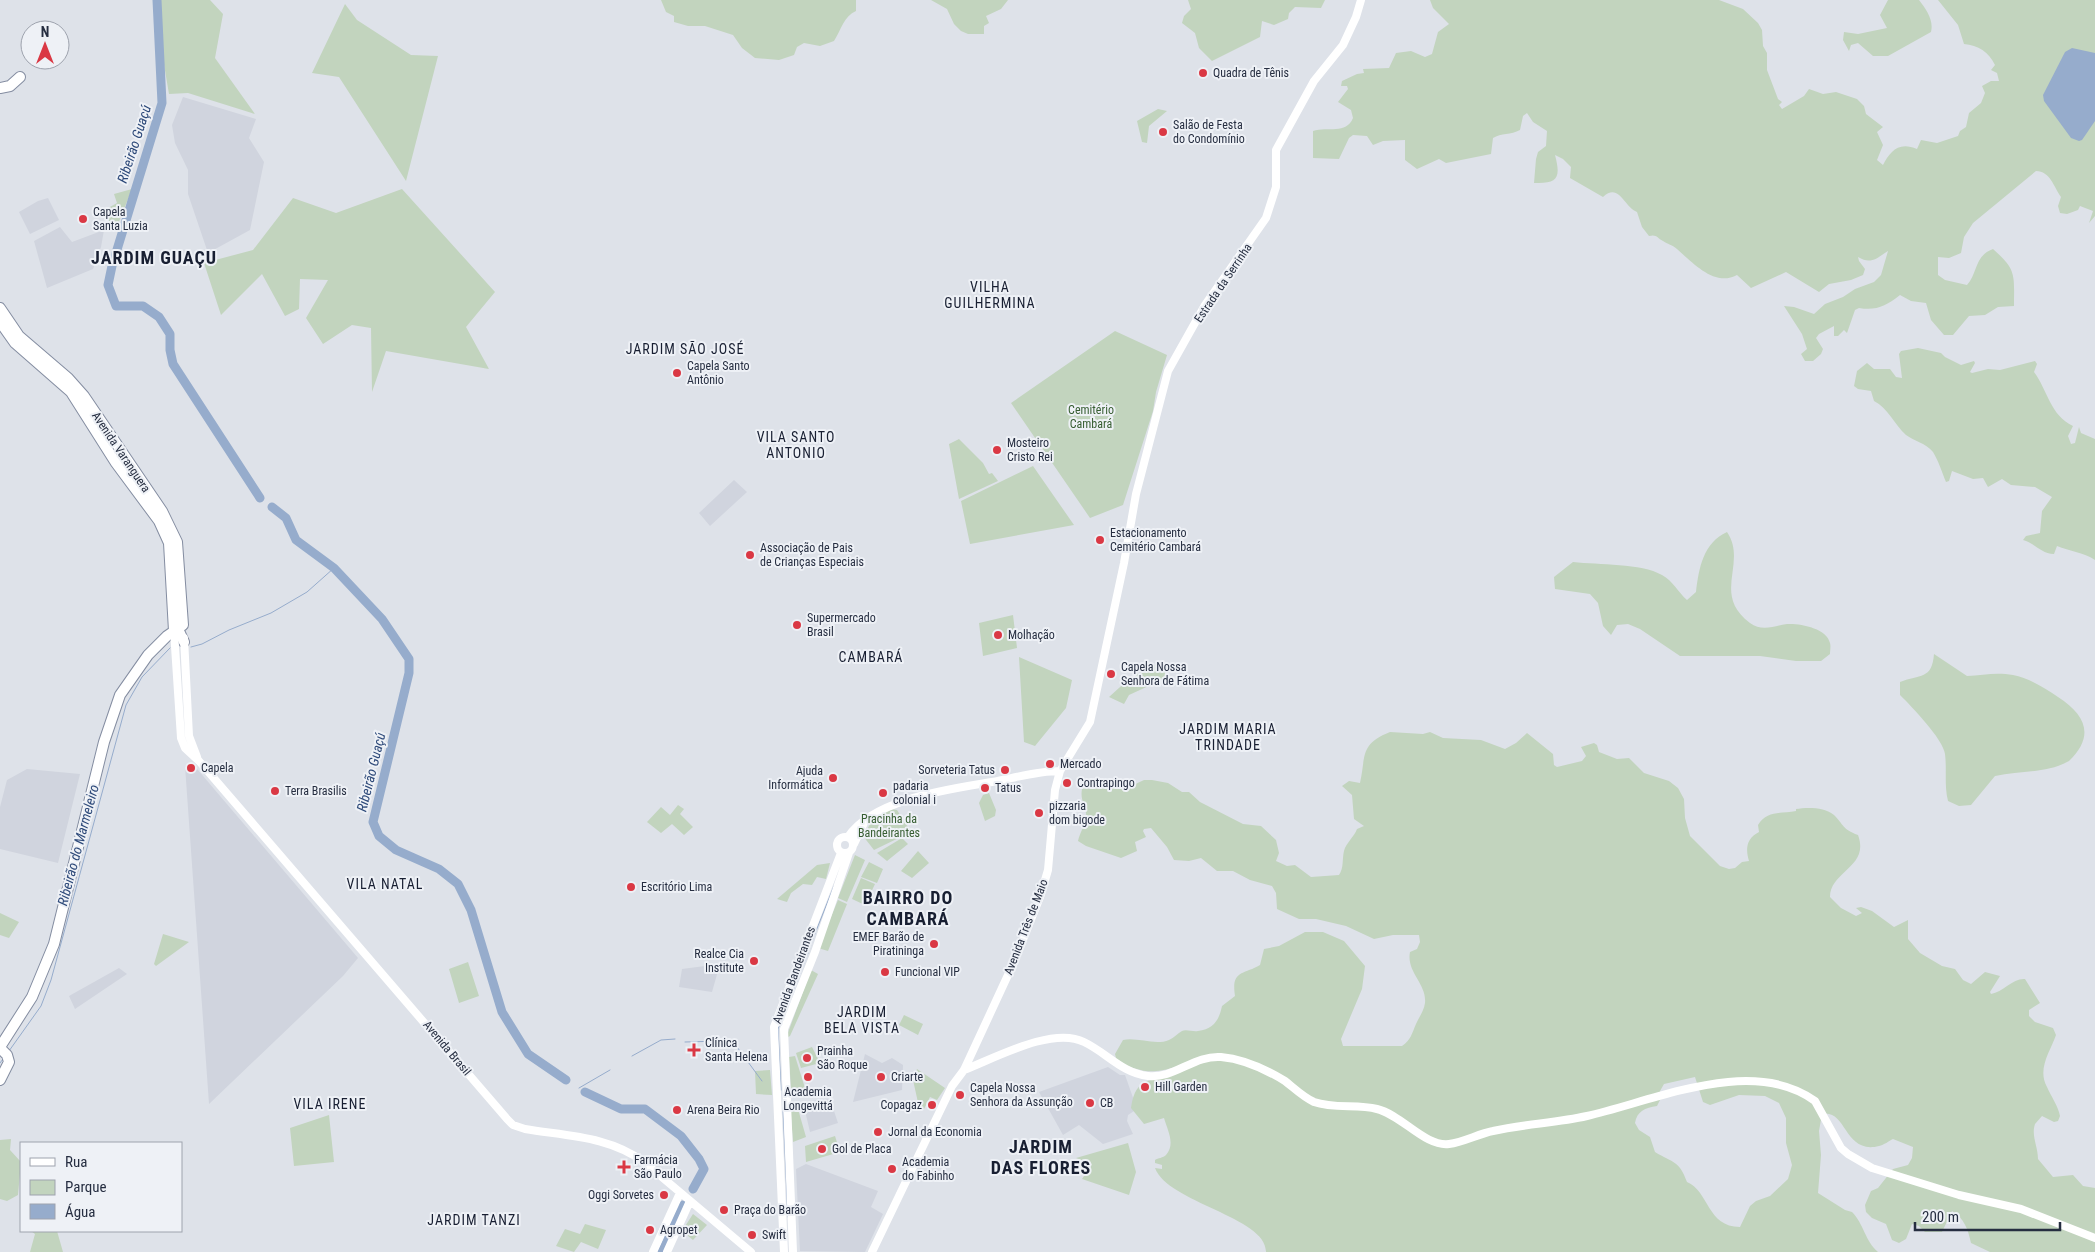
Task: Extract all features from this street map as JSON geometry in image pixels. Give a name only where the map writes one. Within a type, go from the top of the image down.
[{"type":"highway","points":[[0,88],[10,86],[20,77]]},
{"type":"highway","name":"Avenida Varanguera","points":[[0,308],[20,336],[68,378],[84,396],[162,511],[177,542],[178,628]]},
{"type":"highway","name":"Avenida Varanguera","points":[[0,322],[15,343],[71,392],[116,463],[159,520],[169,543],[178,628]]},
{"type":"highway","points":[[178,628],[179,642]]},
{"type":"highway","points":[[0,1080],[9,1062],[7,1055],[0,1047],[28,1004],[54,944],[114,711],[135,672],[148,655],[178,628]]},
{"type":"street","name":"Estrada da Serrinha","points":[[1120,583],[1136,494],[1170,364],[1205,305],[1266,218],[1276,187],[1276,150],[1314,81],[1343,45],[1356,16],[1360,0]]},
{"type":"street","name":"Avenida Três de Maio","points":[[872,1252],[952,1086],[964,1070],[1014,962],[1040,897],[1048,870],[1055,790],[1060,771],[1090,722],[1120,583]]},
{"type":"street","points":[[179,642],[185,662],[189,736],[199,761]]},
{"type":"street","points":[[179,642],[176,663],[181,738],[187,751],[199,761]]},
{"type":"street","name":"Avenida Brasil","points":[[199,761],[514,1125],[525,1129],[613,1144],[644,1162],[752,1252]]},
{"type":"street","points":[[851,841],[842,838],[838,841],[837,847],[845,853],[864,823],[894,805],[939,790],[1042,772],[1060,771]]},
{"type":"street","name":"Avenida Bandeirantes","points":[[793,1252],[784,1029],[815,952],[845,853]]},
{"type":"street","name":"Avenida Bandeirantes","points":[[784,1252],[774,1027],[845,853]]},
{"type":"street","points":[[964,1070],[1037,1042],[1065,1037],[1084,1042],[1116,1064],[1134,1073],[1150,1076],[1167,1074],[1194,1061],[1221,1057],[1267,1071],[1315,1102],[1326,1105],[1376,1108],[1388,1112],[1430,1140],[1449,1144],[1492,1131],[1587,1116],[1682,1090],[1733,1082],[1752,1081],[1776,1084],[1808,1096],[1815,1101],[1841,1148],[1872,1168],[1959,1195],[2021,1209],[2095,1238]]},
{"type":"street","points":[[972,1053],[970,1064],[975,1066]]},
{"type":"street","points":[[653,1252],[680,1193]]},
{"type":"street","points":[[667,1252],[690,1201]]},
{"type":"street","points":[[783,1233],[792,1233]]},
{"type":"shaded area","points":[[183,97],[256,119],[249,138],[264,162],[250,230],[208,253],[188,194],[188,170],[175,143],[172,125]]},
{"type":"shaded area","points":[[48,198],[59,220],[30,234],[19,212],[38,201]]},
{"type":"shaded area","points":[[60,227],[72,242],[104,230],[101,247],[93,269],[47,288],[34,241]]},
{"type":"shaded area","points":[[734,480],[747,492],[710,526],[699,513]]},
{"type":"shaded area","points":[[192,763],[358,958],[343,976],[209,1104],[185,766]]},
{"type":"shaded area","points":[[27,769],[80,774],[58,863],[0,849],[0,807],[7,780]]},
{"type":"shaded area","points":[[720,964],[712,992],[679,987],[682,969]]},
{"type":"shaded area","points":[[119,968],[127,974],[75,1009],[69,996]]},
{"type":"shaded area","name":"Criarte","points":[[865,1054],[882,1063],[892,1058],[903,1065],[902,1090],[853,1102]]},
{"type":"shaded area","name":"CB","points":[[1108,1067],[1120,1075],[1125,1075],[1137,1109],[1128,1115],[1127,1121],[1133,1134],[1103,1144],[1079,1125],[1063,1135],[1039,1092]]},
{"type":"shaded area","points":[[830,1099],[838,1123],[810,1132],[803,1102]]},
{"type":"shaded area","points":[[806,1164],[878,1191],[871,1207],[883,1214],[865,1252],[800,1251],[796,1169]]},
{"type":"green space","points":[[153,0],[210,0],[223,14],[215,58],[255,114],[188,93],[169,94]]},
{"type":"green space","points":[[661,0],[856,0],[856,11],[848,16],[834,41],[820,46],[804,43],[797,47],[794,55],[779,60],[755,58],[742,48],[733,35],[705,26],[688,26],[674,22],[674,16],[666,12]]},
{"type":"green space","points":[[931,0],[1008,0],[1001,9],[986,16],[989,23],[984,26],[984,34],[968,34],[961,31],[954,24],[947,9]]},
{"type":"green space","points":[[1188,0],[1325,0],[1321,8],[1295,7],[1289,13],[1288,19],[1274,25],[1262,21],[1260,37],[1212,61],[1199,48],[1195,33],[1182,23],[1184,16],[1191,9]]},
{"type":"green space","points":[[1430,0],[1719,0],[1743,9],[1758,23],[1762,30],[1763,46],[1767,53],[1767,70],[1778,99],[1782,102],[1779,105],[1782,109],[1804,96],[1809,89],[1823,94],[1836,92],[1857,99],[1864,106],[1866,114],[1883,127],[1877,132],[1883,145],[1877,160],[1883,165],[1892,152],[1900,147],[1905,146],[1917,149],[1921,140],[1937,143],[1958,136],[1960,131],[1966,127],[1969,113],[1981,103],[1985,93],[1982,86],[1991,81],[1999,81],[1997,73],[1991,70],[1995,65],[1990,56],[1974,46],[1964,44],[1958,25],[1938,0],[2095,0],[2095,216],[2089,223],[2093,211],[2080,206],[2078,210],[2067,214],[2060,213],[2058,206],[2061,197],[2051,180],[2045,174],[2036,171],[1973,223],[1964,237],[1961,253],[1949,258],[1938,257],[1938,275],[1945,280],[1967,285],[1979,260],[1993,249],[2010,268],[2014,280],[2014,306],[1998,307],[1985,315],[1969,316],[1953,335],[1944,335],[1931,320],[1926,303],[1911,301],[1900,295],[1881,307],[1871,309],[1859,308],[1855,310],[1847,333],[1844,330],[1838,336],[1834,336],[1834,326],[1819,334],[1816,338],[1823,349],[1821,354],[1813,361],[1805,361],[1801,354],[1807,349],[1802,334],[1784,306],[1794,307],[1814,314],[1825,304],[1874,282],[1881,275],[1888,251],[1870,260],[1858,257],[1865,269],[1863,275],[1851,280],[1829,284],[1819,292],[1786,272],[1751,288],[1737,275],[1729,278],[1713,276],[1698,267],[1674,246],[1655,236],[1649,236],[1642,227],[1637,212],[1617,194],[1613,192],[1603,197],[1570,178],[1571,167],[1563,159],[1555,155],[1558,169],[1556,178],[1553,181],[1534,183],[1536,159],[1538,152],[1546,146],[1547,131],[1533,122],[1527,113],[1523,116],[1520,130],[1493,138],[1491,154],[1446,163],[1439,159],[1417,169],[1405,160],[1405,140],[1383,141],[1373,145],[1367,136],[1353,135],[1349,138],[1339,159],[1313,158],[1313,131],[1341,128],[1350,123],[1353,118],[1351,110],[1338,102],[1348,89],[1347,86],[1341,86],[1342,81],[1364,73],[1363,69],[1389,68],[1396,53],[1411,51],[1425,57],[1432,54],[1438,32],[1449,24],[1433,8]]},
{"type":"green space","points":[[1888,0],[1919,0],[1930,19],[1931,32],[1888,56],[1873,56],[1858,43],[1851,45],[1849,51],[1843,40],[1844,32],[1858,34],[1887,28],[1880,15]]},
{"type":"green space","points":[[345,4],[357,20],[411,55],[438,56],[406,181],[339,77],[312,73]]},
{"type":"green space","points":[[1158,109],[1167,111],[1149,126],[1147,143],[1142,142],[1137,121]]},
{"type":"green space","points":[[132,189],[116,229],[101,212],[117,203],[114,194]]},
{"type":"green space","points":[[402,189],[495,292],[466,327],[489,369],[386,351],[372,392],[371,328],[352,325],[323,344],[306,318],[328,280],[300,279],[299,309],[285,316],[262,274],[221,315],[204,263],[253,250],[293,198],[336,213]]},
{"type":"green space","name":"Cemitério Cambará","points":[[1115,331],[1167,355],[1156,392],[1153,411],[1123,505],[1090,518],[1011,403]]},
{"type":"green space","points":[[1918,348],[1941,353],[1961,365],[1974,361],[1975,363],[1970,372],[1972,373],[1988,369],[2000,370],[2035,361],[2037,364],[2034,372],[2054,409],[2059,416],[2073,426],[2068,436],[2071,444],[2075,443],[2079,427],[2081,433],[2095,439],[2095,560],[2057,546],[2054,554],[2049,554],[2023,540],[2026,536],[2040,533],[2042,511],[2052,497],[2035,487],[2011,485],[2002,479],[1988,487],[1983,478],[1973,479],[1952,471],[1949,481],[1946,482],[1933,452],[1906,435],[1887,412],[1874,401],[1871,391],[1858,389],[1854,386],[1857,371],[1867,363],[1874,369],[1890,369],[1896,377],[1902,378],[1899,354],[1901,351]]},
{"type":"green space","points":[[959,439],[983,463],[989,474],[992,473],[998,481],[959,499],[949,444]]},
{"type":"green space","points":[[1033,466],[1074,525],[970,544],[961,501]]},
{"type":"green space","points":[[1727,532],[1734,555],[1731,590],[1733,601],[1739,612],[1750,623],[1759,627],[1768,628],[1792,624],[1812,627],[1828,638],[1830,654],[1821,661],[1796,661],[1760,656],[1680,656],[1640,629],[1628,624],[1617,625],[1611,635],[1603,626],[1598,603],[1590,594],[1555,589],[1554,577],[1573,562],[1619,565],[1643,568],[1662,575],[1687,600],[1696,592],[1701,565],[1707,549]]},
{"type":"green space","name":"Molhação","points":[[1013,615],[1017,648],[983,656],[979,623]]},
{"type":"green space","points":[[1934,654],[1967,676],[2007,674],[2019,676],[2058,697],[2075,711],[2084,726],[2082,743],[2077,752],[2069,761],[2051,768],[1995,776],[1971,805],[1959,806],[1948,801],[1943,748],[1926,723],[1900,695],[1900,682],[1928,672],[1933,662]]},
{"type":"green space","points":[[1019,657],[1072,680],[1066,708],[1035,746],[1024,742]]},
{"type":"green space","points":[[1162,661],[1166,678],[1129,695],[1124,704],[1109,697],[1130,678]]},
{"type":"green space","points":[[1390,732],[1423,734],[1430,732],[1443,738],[1481,740],[1505,749],[1516,743],[1527,733],[1553,754],[1554,765],[1557,767],[1582,761],[1586,756],[1581,747],[1594,743],[1597,745],[1599,752],[1617,759],[1629,758],[1644,773],[1669,781],[1678,788],[1684,799],[1685,818],[1690,836],[1720,866],[1729,869],[1735,868],[1742,862],[1749,861],[1748,844],[1752,837],[1759,832],[1758,825],[1766,817],[1805,808],[1816,808],[1830,812],[1846,829],[1858,835],[1860,846],[1859,855],[1832,888],[1830,897],[1841,908],[1856,916],[1862,913],[1856,908],[1861,907],[1872,911],[1894,927],[1908,920],[1908,939],[1920,953],[1942,966],[1955,969],[1963,980],[1971,984],[1985,972],[2000,976],[1990,992],[1991,994],[2016,981],[2025,979],[2040,1003],[2029,1010],[2029,1016],[2035,1022],[2053,1028],[2056,1035],[2045,1061],[2043,1074],[2060,1116],[2058,1121],[2054,1122],[2042,1116],[2035,1124],[2034,1133],[2038,1159],[2053,1177],[2073,1175],[2083,1186],[2095,1188],[2095,1252],[1990,1252],[1971,1243],[1965,1224],[1952,1211],[1942,1232],[1925,1232],[1919,1226],[1912,1224],[1906,1239],[1899,1243],[1892,1240],[1886,1224],[1872,1218],[1866,1212],[1865,1205],[1871,1191],[1878,1188],[1893,1169],[1908,1165],[1912,1158],[1913,1147],[1893,1139],[1879,1146],[1868,1147],[1859,1144],[1852,1139],[1837,1118],[1830,1114],[1822,1114],[1819,1131],[1821,1155],[1818,1193],[1845,1210],[1852,1212],[1870,1243],[1878,1252],[1266,1252],[1262,1240],[1251,1229],[1178,1191],[1164,1180],[1155,1168],[1162,1169],[1162,1165],[1155,1163],[1155,1160],[1166,1155],[1171,1141],[1164,1118],[1144,1124],[1131,1108],[1133,1097],[1141,1085],[1167,1073],[1175,1067],[1158,1071],[1145,1071],[1117,1062],[1115,1054],[1123,1040],[1164,1042],[1184,1030],[1204,1030],[1212,1026],[1219,1016],[1222,1006],[1235,996],[1234,988],[1237,977],[1260,965],[1264,949],[1279,946],[1305,932],[1323,932],[1344,941],[1365,966],[1362,989],[1341,1039],[1343,1046],[1402,1046],[1411,1036],[1425,1003],[1423,990],[1411,966],[1410,959],[1410,952],[1417,949],[1420,942],[1419,935],[1393,935],[1374,939],[1346,926],[1316,919],[1299,919],[1277,909],[1276,893],[1272,886],[1250,880],[1233,871],[1217,871],[1201,858],[1189,861],[1174,860],[1167,847],[1151,828],[1144,829],[1146,837],[1135,842],[1137,851],[1121,858],[1086,846],[1078,841],[1086,816],[1082,789],[1104,784],[1111,787],[1129,787],[1144,780],[1168,783],[1182,792],[1189,792],[1200,802],[1243,824],[1261,826],[1276,840],[1279,853],[1276,861],[1287,866],[1295,865],[1311,877],[1339,875],[1342,869],[1345,848],[1357,829],[1364,826],[1354,819],[1352,795],[1342,786],[1349,781],[1360,783],[1368,747],[1380,737]],"holes":[[[1695,1077],[1703,1102],[1710,1105],[1739,1095],[1765,1096],[1779,1103],[1786,1118],[1786,1143],[1792,1165],[1788,1179],[1770,1196],[1756,1201],[1750,1206],[1740,1227],[1721,1221],[1700,1193],[1687,1182],[1678,1166],[1655,1152],[1650,1137],[1639,1130],[1635,1123],[1642,1111],[1657,1106],[1661,1098],[1660,1091],[1664,1084]]]},
{"type":"green space","points":[[989,793],[996,810],[995,816],[985,821],[979,803],[983,795]]},
{"type":"green space","points":[[678,805],[684,809],[680,814],[693,827],[684,835],[672,824],[661,833],[647,822],[661,807],[670,815]]},
{"type":"green space","name":"Pracinha da Bandeirantes","points":[[891,809],[897,810],[911,832],[874,850],[863,836],[875,816]]},
{"type":"green space","points":[[902,838],[908,844],[887,861],[877,853]]},
{"type":"green space","points":[[918,851],[929,863],[912,878],[901,871]]},
{"type":"green space","points":[[855,855],[865,860],[847,902],[838,898]]},
{"type":"green space","points":[[869,862],[883,869],[877,883],[861,877]]},
{"type":"green space","points":[[830,863],[826,879],[817,877],[812,885],[803,884],[791,893],[787,902],[777,899],[817,865]]},
{"type":"green space","points":[[861,878],[875,884],[865,905],[852,899]]},
{"type":"green space","points":[[838,900],[847,904],[828,951],[818,948]]},
{"type":"green space","points":[[0,913],[19,922],[9,938],[0,935]]},
{"type":"green space","points":[[163,934],[189,942],[156,966],[154,964]]},
{"type":"green space","points":[[468,962],[479,996],[459,1003],[449,969]]},
{"type":"green space","points":[[811,970],[818,974],[790,1036],[786,1038]]},
{"type":"green space","points":[[904,1015],[923,1024],[918,1035],[899,1025]]},
{"type":"green space","name":"Prainha São Roque","points":[[812,1047],[820,1063],[801,1068],[796,1053]]},
{"type":"green space","points":[[795,1056],[805,1088],[791,1090],[789,1057]]},
{"type":"green space","points":[[917,1069],[945,1088],[937,1100],[930,1097],[924,1109],[919,1107],[913,1080]]},
{"type":"green space","points":[[770,1070],[772,1095],[756,1094],[755,1071]]},
{"type":"green space","points":[[796,1102],[806,1137],[793,1142],[790,1103]]},
{"type":"green space","points":[[329,1115],[334,1162],[294,1166],[290,1128]]},
{"type":"green space","name":"Gol de Placa","points":[[835,1136],[840,1152],[806,1162],[805,1146]]},
{"type":"green space","points":[[11,1139],[10,1150],[20,1161],[18,1195],[7,1201],[0,1199],[0,1140]]},
{"type":"green space","points":[[1128,1143],[1136,1172],[1129,1195],[1082,1179],[1092,1164],[1076,1158]]},
{"type":"green space","points":[[693,1214],[707,1225],[693,1240],[682,1231]]},
{"type":"green space","points":[[585,1224],[606,1230],[598,1249],[581,1242],[574,1252],[556,1246],[565,1229],[580,1234]]},
{"type":"green space","points":[[32,1232],[57,1232],[63,1252],[30,1252],[35,1234]]},
{"type":"water","points":[[2072,48],[2095,53],[2095,121],[2082,140],[2079,141],[2071,138],[2044,101],[2043,95],[2065,52]]},
{"type":"waterway","name":"Ribeirão Guaçú","points":[[157,0],[162,103],[112,266],[108,285],[116,306],[143,306],[159,317],[170,334],[170,350],[173,364],[260,498]]},
{"type":"waterway","name":"Ribeirão Guaçú","points":[[272,507],[286,518],[296,540],[334,568],[382,619],[409,659],[409,673],[373,822],[379,836],[396,850],[439,869],[458,884],[471,910],[502,1012],[528,1054],[566,1080]]},
{"type":"waterway","name":"Ribeirão do Marmeleiro","points":[[191,647],[202,644],[229,630],[271,613],[307,592],[334,568]]},
{"type":"waterway","name":"Ribeirão do Marmeleiro","points":[[9,1051],[41,1006],[51,980],[126,705],[142,677],[170,648]]},
{"type":"waterway","points":[[812,941],[834,886]]},
{"type":"waterway","points":[[781,1090],[778,1029],[808,953]]},
{"type":"waterway","points":[[632,1056],[661,1040],[675,1039]]},
{"type":"waterway","points":[[685,1042],[722,1041]]},
{"type":"waterway","points":[[737,1047],[762,1081]]},
{"type":"waterway","name":"Ribeirão do Marmeleiro","points":[[0,1063],[3,1059]]},
{"type":"waterway","points":[[579,1088],[610,1070]]},
{"type":"waterway","name":"Ribeirão Guaçú","points":[[585,1092],[621,1109],[645,1109],[681,1136],[699,1159],[704,1169],[693,1189]]},
{"type":"waterway","points":[[783,1108],[788,1217]]},
{"type":"waterway","name":"Ribeirão Guaçú","points":[[662,1252],[683,1205]]},
{"type":"place","name":"Quadra de Tênis","points":[[1203,73]]},
{"type":"place","name":"Salão de Festa do Condomínio","points":[[1163,132]]},
{"type":"place","name":"Capela Santa Luzia","points":[[83,219]]},
{"type":"place","name":"Capela Santo Antônio","points":[[677,373]]},
{"type":"place","name":"Mosteiro Cristo Rei","points":[[997,450]]},
{"type":"place","name":"Estacionamento Cemitério Cambará","points":[[1100,540]]},
{"type":"place","name":"Associação de Pais de Crianças Especiais","points":[[750,555]]},
{"type":"place","name":"Supermercado Brasil","points":[[797,625]]},
{"type":"place","name":"Molhação","points":[[998,635]]},
{"type":"place","name":"Capela Nossa Senhora de Fátima","points":[[1111,674]]},
{"type":"place","name":"Mercado","points":[[1050,764]]},
{"type":"place","name":"Capela","points":[[191,768]]},
{"type":"place","name":"Sorveteria Tatus","points":[[1005,770]]},
{"type":"place","name":"Ajuda Informática","points":[[833,778]]},
{"type":"place","name":"Contrapingo","points":[[1067,783]]},
{"type":"place","name":"Tatus","points":[[985,788]]},
{"type":"place","name":"Terra Brasilis","points":[[275,791]]},
{"type":"place","name":"padaria colonial i","points":[[883,793]]},
{"type":"place","name":"pizzaria dom bigode","points":[[1039,813]]},
{"type":"place","name":"Escritório Lima","points":[[631,887]]},
{"type":"place","name":"EMEF Barão de Piratininga","points":[[934,944]]},
{"type":"place","name":"Realce Cia Institute","points":[[754,961]]},
{"type":"place","name":"Funcional VIP","points":[[885,972]]},
{"type":"place","name":"Clínica Santa Helena","points":[[694,1050]]},
{"type":"place","name":"Prainha São Roque","points":[[807,1058]]},
{"type":"place","name":"Academia Longevittá","points":[[808,1077]]},
{"type":"place","name":"Criarte","points":[[881,1077]]},
{"type":"place","name":"Hill Garden","points":[[1145,1087]]},
{"type":"place","name":"Capela Nossa Senhora da Assunção","points":[[960,1095]]},
{"type":"place","name":"CB","points":[[1090,1103]]},
{"type":"place","name":"Copagaz","points":[[932,1105]]},
{"type":"place","name":"Arena Beira Rio","points":[[677,1110]]},
{"type":"place","name":"Jornal da Economia","points":[[878,1132]]},
{"type":"place","name":"Gol de Placa","points":[[822,1149]]},
{"type":"place","name":"Farmácia São Paulo","points":[[624,1167]]},
{"type":"place","name":"Academia do Fabinho","points":[[892,1169]]},
{"type":"place","name":"Oggi Sorvetes","points":[[664,1195]]},
{"type":"place","name":"Praça do Barão","points":[[724,1210]]},
{"type":"place","name":"Agropet","points":[[650,1230]]},
{"type":"place","name":"Swift","points":[[752,1235]]},
{"type":"district","name":"JARDIM GUAÇU","points":[[154,257]]},
{"type":"district","name":"VILHA GUILHERMINA","points":[[990,296]]},
{"type":"district","name":"JARDIM SÃO JOSÉ","points":[[685,349]]},
{"type":"district","name":"VILA SANTO ANTONIO","points":[[796,446]]},
{"type":"district","name":"CAMBARÁ","points":[[871,657]]},
{"type":"district","name":"JARDIM MARIA TRINDADE","points":[[1228,738]]},
{"type":"district","name":"VILA NATAL","points":[[385,884]]},
{"type":"district","name":"BAIRRO DO CAMBARÁ","points":[[908,908]]},
{"type":"district","name":"JARDIM BELA VISTA","points":[[862,1020]]},
{"type":"district","name":"VILA IRENE","points":[[330,1104]]},
{"type":"district","name":"JARDIM DAS FLORES","points":[[1041,1156]]},
{"type":"district","name":"JARDIM TANZI","points":[[474,1220]]}]
